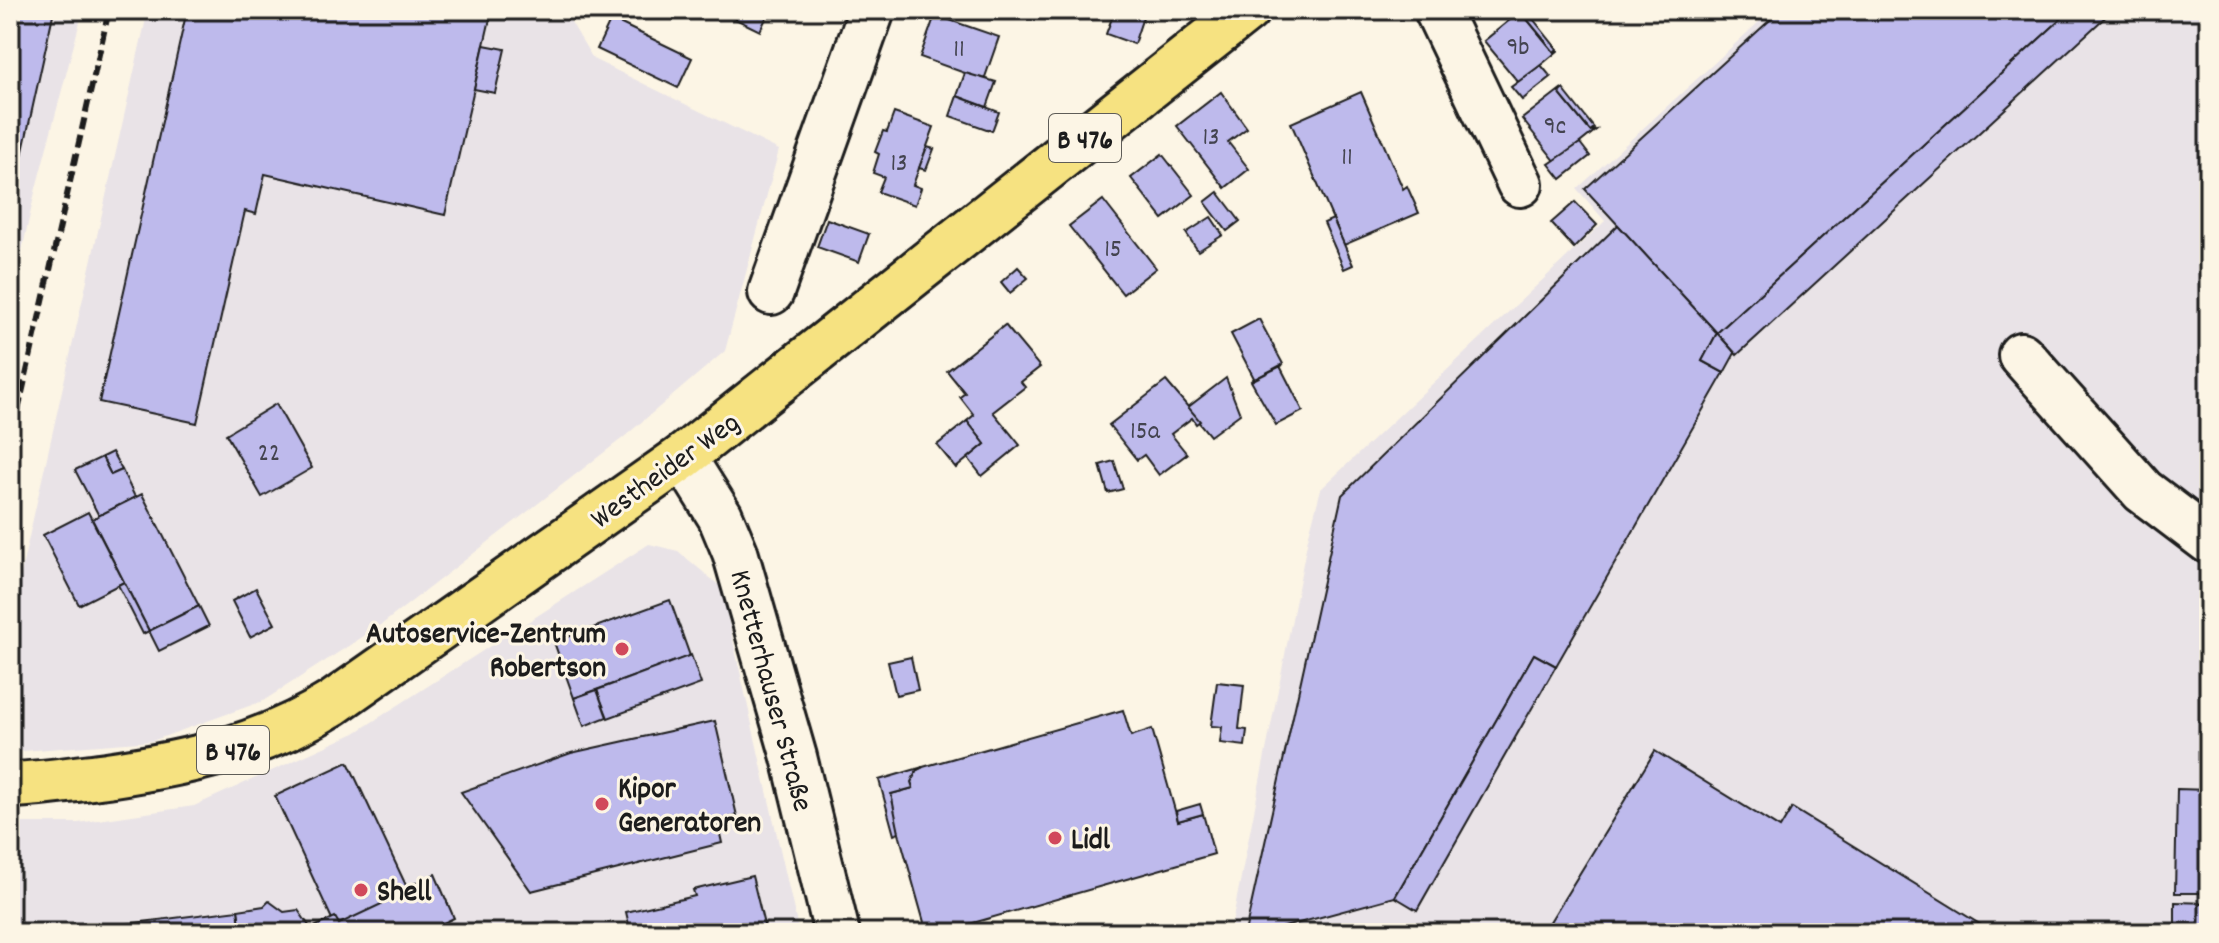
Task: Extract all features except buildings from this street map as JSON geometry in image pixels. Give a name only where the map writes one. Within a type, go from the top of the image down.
[{"type":"main road","name":"Westheider Weg","points":[[10,785],[65,781],[216,755],[286,730],[333,703],[683,457],[1247,10]]},
{"type":"street","points":[[771,292],[872,10]]},
{"type":"street","points":[[1437,10],[1520,184]]},
{"type":"street","points":[[2021,355],[2143,491],[2208,540]]},
{"type":"street","name":"Knetterhauser Straße","points":[[683,457],[720,516],[735,552],[794,757],[837,933]]},
{"type":"shaded area","points":[[10,10],[83,10],[35,192],[10,305]]},
{"type":"shaded area","points":[[148,10],[564,10],[593,59],[779,150],[725,351],[624,437],[381,625],[263,701],[152,741],[10,752],[10,621]]},
{"type":"shaded area","points":[[1772,10],[2209,10],[2209,933],[1230,933],[1308,538],[1321,489],[1605,221],[1577,189]]},
{"type":"shaded area","points":[[649,544],[678,551],[721,587],[799,933],[10,933],[10,823],[78,823],[194,806],[355,733]]},
{"type":"railway","points":[[10,446],[109,10]]},
{"type":"place","name":"Autoservice-Zentrum Robertson","points":[[622,649]]},
{"type":"place","name":"Kipor Generatoren","points":[[602,804]]},
{"type":"place","name":"Lidl","points":[[1055,838]]},
{"type":"place","name":"Shell","points":[[361,890]]}]
